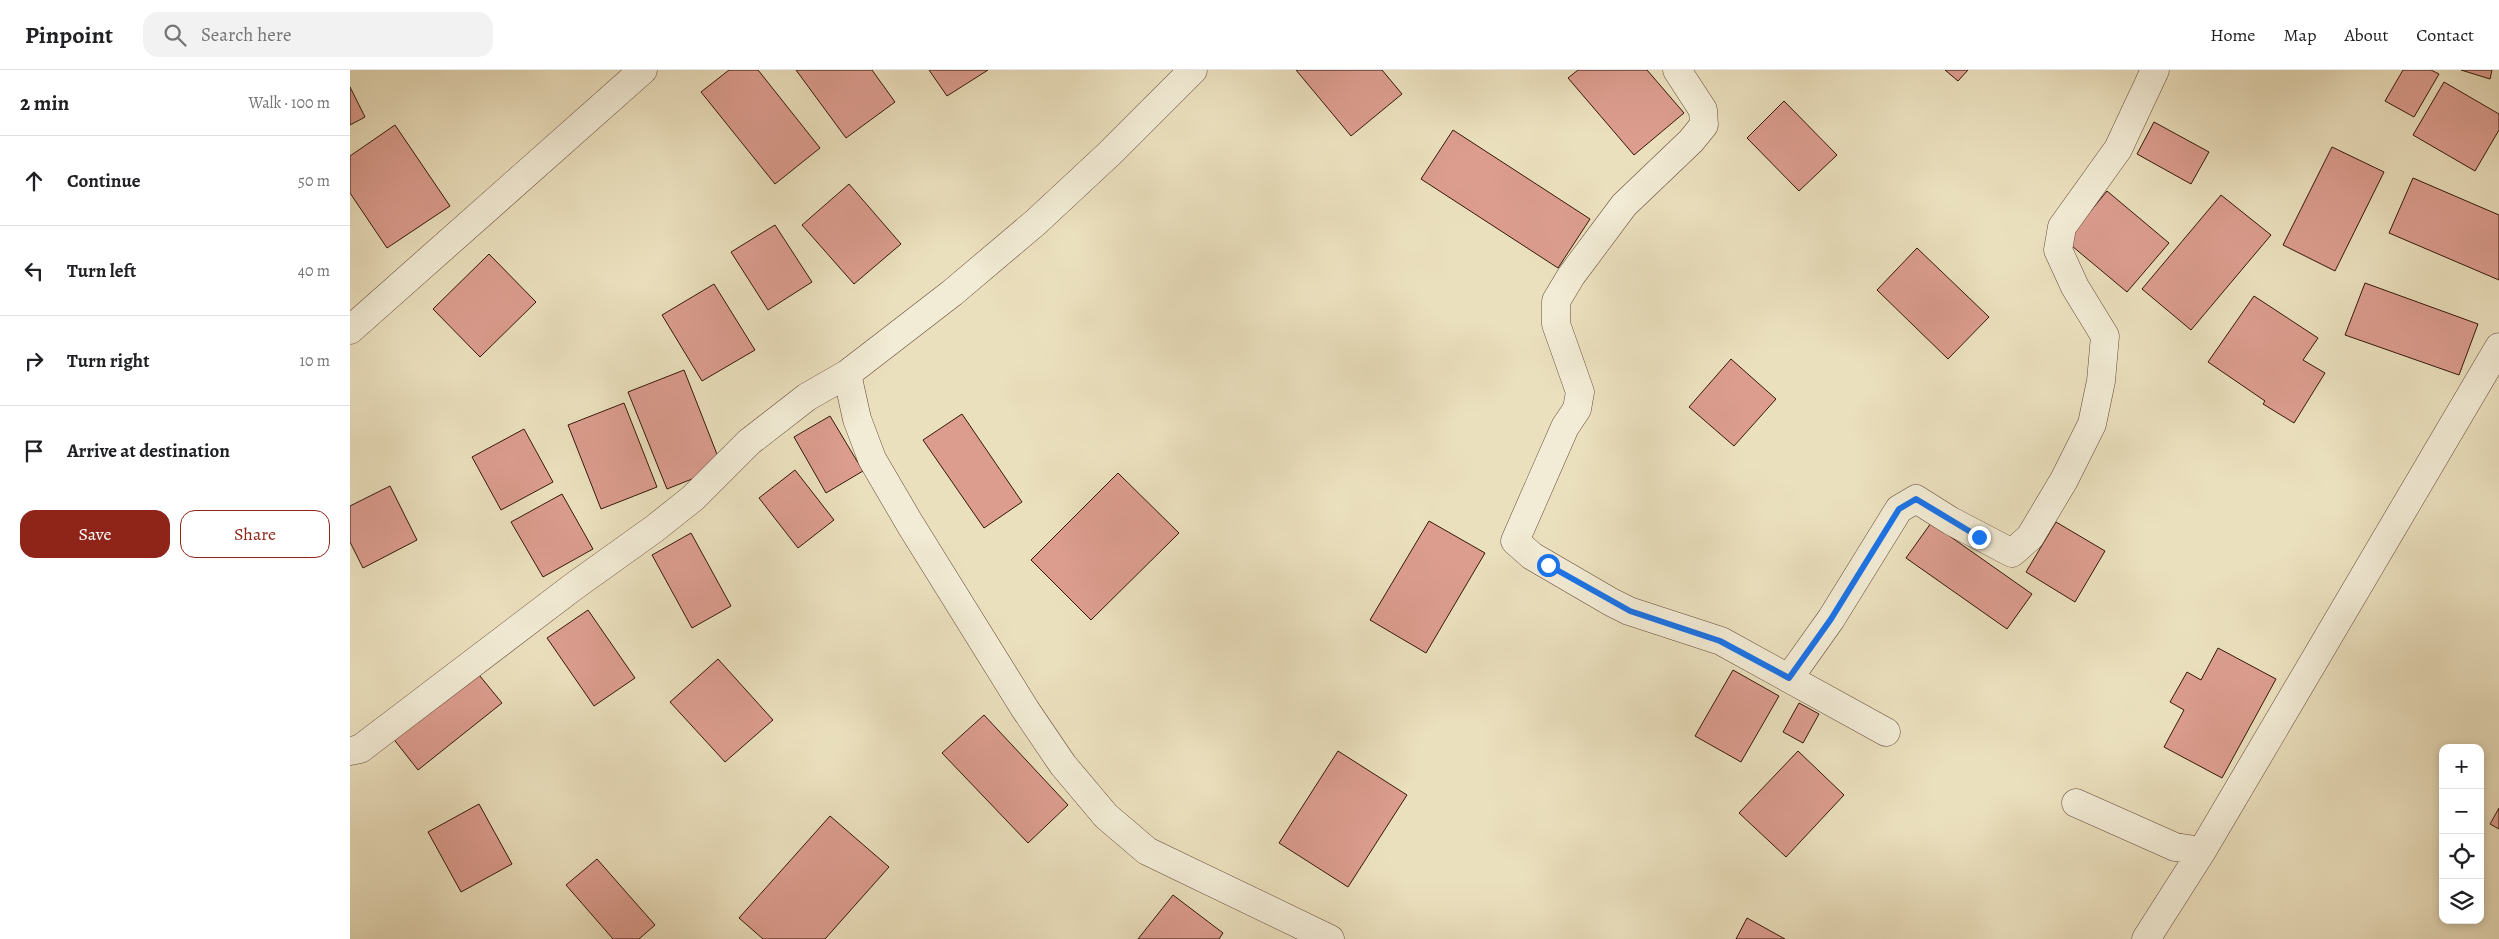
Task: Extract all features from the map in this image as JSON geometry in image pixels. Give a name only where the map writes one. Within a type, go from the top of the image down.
[{"type":"street","points":[[350,330],[643,70]]},
{"type":"street","points":[[350,751],[360,749],[573,587],[654,529],[694,498],[750,442],[807,397],[847,374],[952,293],[1036,222],[1109,154],[1193,70]]},
{"type":"street","points":[[1677,70],[1703,110],[1704,125],[1691,141],[1624,205],[1571,276],[1556,301],[1556,324],[1580,392],[1577,409],[1565,427],[1515,541],[1532,556],[1611,602],[1630,611],[1720,641],[1886,732]]},
{"type":"street","points":[[1789,678],[1831,619],[1899,509],[1916,499],[1959,526],[2012,553],[2030,537],[2064,480],[2092,424],[2101,381],[2104,336],[2075,287],[2058,250],[2062,227],[2118,149],[2155,70]]},
{"type":"street","points":[[2146,939],[2202,851],[2499,347]]},
{"type":"street","points":[[847,374],[858,419],[872,459],[1026,709],[1063,765],[1100,809],[1147,851],[1330,939]]},
{"type":"street","points":[[2076,803],[2175,848],[2202,851]]},
{"type":"building","points":[[729,70],[758,70],[820,148],[775,184],[701,92]]},
{"type":"building","points":[[796,70],[872,70],[895,102],[846,138]]},
{"type":"building","points":[[929,70],[988,70],[947,96]]},
{"type":"building","points":[[1296,70],[1382,70],[1402,94],[1351,136]]},
{"type":"building","points":[[1578,70],[1647,70],[1684,113],[1634,155],[1568,78]]},
{"type":"building","points":[[1945,70],[1968,70],[1958,81]]},
{"type":"building","points":[[2403,70],[2431,70],[2439,74],[2414,117],[2385,101]]},
{"type":"building","points":[[2461,70],[2492,70],[2490,79]]},
{"type":"building","points":[[2444,82],[2499,114],[2499,130],[2475,171],[2413,135]]},
{"type":"building","points":[[350,87],[365,117],[350,125]]},
{"type":"building","points":[[1784,101],[1837,155],[1799,191],[1747,138]]},
{"type":"building","points":[[2154,122],[2209,152],[2191,184],[2137,154]]},
{"type":"building","points":[[395,125],[450,206],[387,248],[350,193],[350,156]]},
{"type":"building","points":[[1453,130],[1590,219],[1558,268],[1421,179]]},
{"type":"building","points":[[2332,147],[2384,172],[2335,271],[2283,245]]},
{"type":"building","points":[[2413,178],[2499,215],[2499,280],[2389,233]]},
{"type":"building","points":[[849,184],[901,244],[854,284],[802,225]]},
{"type":"building","points":[[2107,191],[2169,243],[2127,292],[2066,241]]},
{"type":"building","points":[[2221,195],[2271,235],[2191,330],[2142,289]]},
{"type":"building","points":[[775,225],[812,282],[768,310],[731,252]]},
{"type":"building","points":[[1917,248],[1989,317],[1948,359],[1877,290]]},
{"type":"building","points":[[489,254],[536,302],[480,357],[433,309]]},
{"type":"building","points":[[2365,283],[2478,324],[2459,375],[2345,335]]},
{"type":"building","points":[[714,284],[755,350],[702,381],[662,315]]},
{"type":"building","points":[[2254,296],[2318,338],[2303,360],[2325,373],[2294,423],[2263,404],[2265,401],[2208,362]]},
{"type":"building","points":[[1731,359],[1776,399],[1734,446],[1689,407]]},
{"type":"building","points":[[684,370],[722,467],[667,489],[628,392]]},
{"type":"building","points":[[624,403],[657,487],[601,509],[568,425]]},
{"type":"building","points":[[962,414],[1022,502],[984,528],[923,440]]},
{"type":"building","points":[[830,416],[863,471],[826,493],[794,437]]},
{"type":"building","points":[[524,429],[553,482],[501,510],[472,457]]},
{"type":"building","points":[[795,470],[834,520],[798,548],[759,498]]},
{"type":"building","points":[[1118,473],[1179,533],[1091,620],[1031,560]]},
{"type":"building","points":[[390,486],[417,540],[363,568],[350,542],[350,506]]},
{"type":"building","points":[[562,494],[593,549],[543,577],[511,522]]},
{"type":"building","points":[[1429,521],[1485,553],[1426,653],[1370,620]]},
{"type":"building","points":[[2056,522],[2105,551],[2075,602],[2026,572]]},
{"type":"building","points":[[1931,523],[2032,594],[2007,629],[1906,558]]},
{"type":"building","points":[[691,533],[731,606],[692,628],[652,555]]},
{"type":"building","points":[[588,610],[635,678],[594,706],[547,638]]},
{"type":"building","points":[[2218,648],[2276,679],[2222,778],[2164,747],[2184,710],[2170,702],[2187,672],[2201,680]]},
{"type":"building","points":[[718,659],[773,720],[725,762],[670,702]]},
{"type":"building","points":[[475,670],[502,703],[418,770],[392,737]]},
{"type":"building","points":[[1733,670],[1779,696],[1741,762],[1695,736]]},
{"type":"building","points":[[1799,703],[1819,714],[1803,743],[1783,732]]},
{"type":"building","points":[[984,715],[1068,805],[1028,843],[942,753]]},
{"type":"building","points":[[1338,751],[1407,795],[1348,887],[1279,843]]},
{"type":"building","points":[[1798,751],[1844,795],[1786,857],[1739,813]]},
{"type":"building","points":[[479,804],[512,864],[461,892],[428,832]]},
{"type":"building","points":[[2499,808],[2499,829],[2490,824]]},
{"type":"building","points":[[830,816],[889,867],[825,939],[763,939],[739,918]]},
{"type":"building","points":[[597,859],[655,925],[639,939],[613,939],[566,885]]},
{"type":"building","points":[[1173,895],[1223,933],[1219,939],[1138,939]]},
{"type":"building","points":[[1747,918],[1785,939],[1736,939]]},
{"type":"route","points":[[1548,565],[1630,611],[1698,632],[1720,641],[1789,678],[1831,619],[1881,541],[1899,509],[1916,499],[1979,537]]}]
